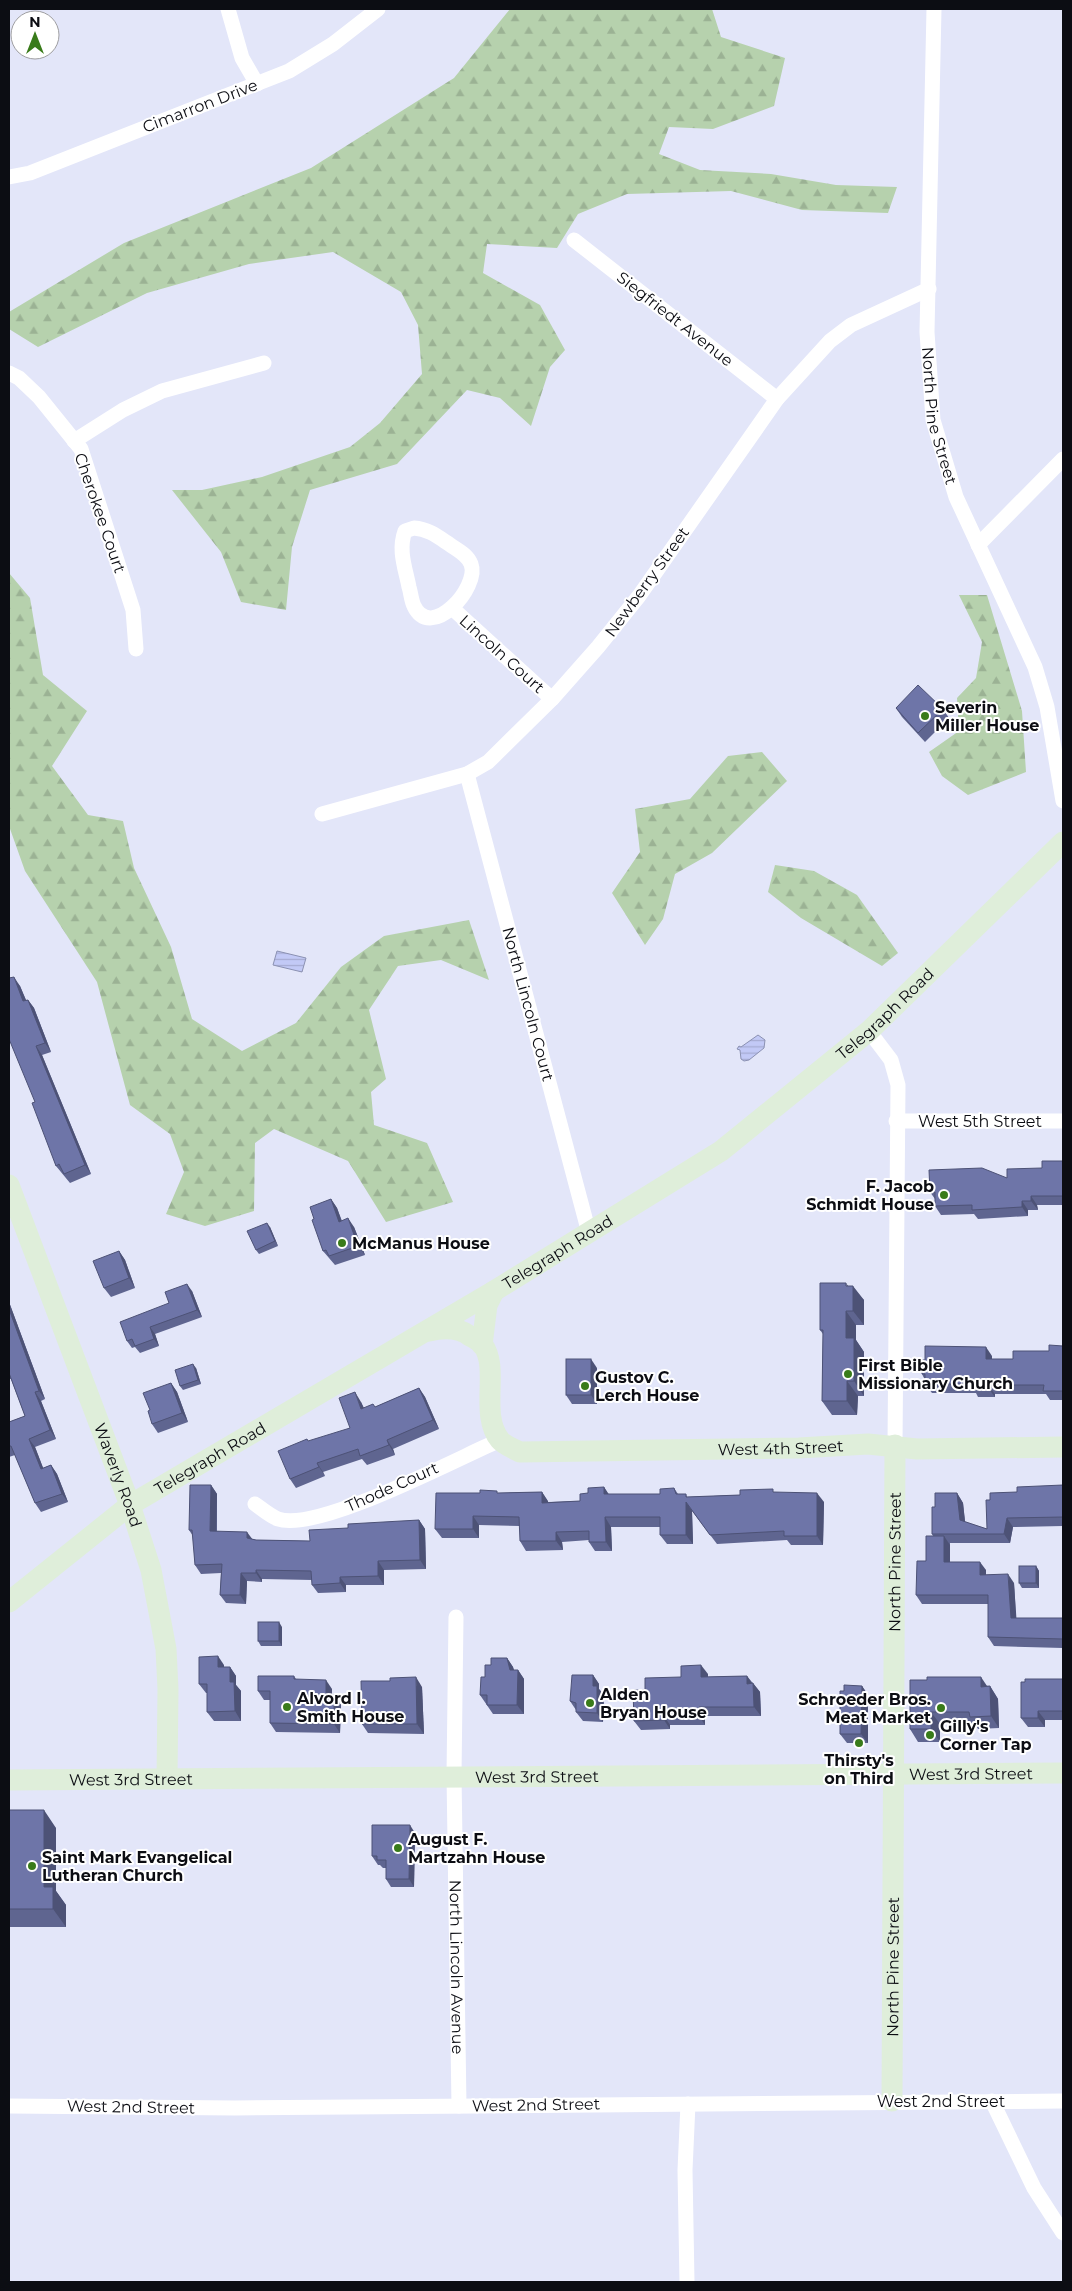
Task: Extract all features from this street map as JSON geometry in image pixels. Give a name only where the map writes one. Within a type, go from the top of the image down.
[{"type":"street","points":[[228,9],[242,58],[257,84]]},
{"type":"street","name":"Cimarron Drive","points":[[9,177],[30,173],[290,71],[333,44],[378,9]]},
{"type":"street","name":"North Pine Street","points":[[934,9],[927,332],[933,420],[956,497],[1035,667],[1047,707],[1063,801]]},
{"type":"street","name":"Siegfriedt Avenue","points":[[574,240],[776,399]]},
{"type":"street","name":"Newberry Street","points":[[322,814],[467,774],[488,762],[552,699],[598,648],[639,596],[776,399],[830,342],[851,325],[928,289]]},
{"type":"street","points":[[74,441],[122,410],[162,391],[264,363]]},
{"type":"street","name":"Cherokee Court","points":[[9,373],[20,378],[39,397],[81,449],[133,610],[136,649]]},
{"type":"street","points":[[978,545],[1063,459]]},
{"type":"street","name":"Lincoln Court","points":[[414,528],[424,529],[466,556],[473,574],[470,583],[452,608],[439,618],[430,618],[421,615],[414,606],[401,553],[402,541],[406,531],[414,528]]},
{"type":"street","name":"Lincoln Court","points":[[452,608],[552,699]]},
{"type":"street","name":"North Lincoln Court","points":[[467,774],[589,1233]]},
{"type":"street","name":"Telegraph Road","points":[[9,1602],[130,1505],[494,1291],[721,1151],[869,1031],[1063,842]]},
{"type":"street","name":"North Pine Street","points":[[869,1031],[891,1060],[898,1085],[896,1121],[892,2101]]},
{"type":"street","name":"West 5th Street","points":[[896,1121],[1063,1121]]},
{"type":"street","name":"Waverly Road","points":[[9,1185],[130,1505],[152,1570],[162,1625],[168,1689],[167,1778]]},
{"type":"street","points":[[494,1291],[487,1305],[482,1345],[490,1370],[489,1408],[500,1440]]},
{"type":"street","points":[[424,1332],[440,1328],[453,1329],[467,1334],[482,1345]]},
{"type":"street","name":"West 4th Street","points":[[500,1440],[520,1452],[895,1445],[917,1449],[1063,1447]]},
{"type":"street","name":"Thode Court","points":[[256,1504],[279,1520],[304,1519],[338,1511],[384,1494],[500,1440]]},
{"type":"street","name":"North Lincoln Avenue","points":[[456,1617],[454,1775],[459,2106]]},
{"type":"street","name":"West 3rd Street","points":[[9,1780],[454,1775],[1063,1773]]},
{"type":"street","name":"West 2nd Street","points":[[9,2106],[225,2108],[1063,2101]]},
{"type":"street","points":[[992,2102],[1034,2188],[1063,2233]]},
{"type":"street","points":[[687,2282],[685,2170],[688,2104]]},
{"type":"green space","points":[[510,9],[712,9],[721,37],[785,58],[774,106],[713,129],[669,127],[659,154],[700,170],[771,174],[836,185],[897,187],[888,213],[802,210],[731,191],[627,194],[578,214],[557,248],[487,244],[483,273],[540,305],[565,350],[550,367],[531,426],[500,398],[467,390],[397,464],[310,490],[292,547],[286,610],[241,602],[221,552],[172,490],[202,490],[262,477],[350,447],[380,423],[422,374],[418,325],[401,292],[333,252],[249,264],[147,293],[38,347],[9,329],[9,312],[124,243],[311,168],[454,78]]},
{"type":"green space","points":[[9,573],[30,598],[43,675],[87,711],[52,766],[88,815],[123,821],[134,868],[171,947],[192,1019],[242,1051],[296,1023],[341,967],[384,936],[469,920],[489,980],[441,960],[398,966],[369,1010],[386,1079],[371,1092],[374,1125],[427,1143],[453,1202],[386,1222],[348,1161],[274,1129],[255,1143],[254,1211],[205,1226],[166,1214],[184,1172],[170,1134],[130,1105],[97,982],[25,871],[9,826]]},
{"type":"green space","points":[[959,595],[987,595],[1022,711],[1026,772],[968,795],[942,776],[929,752],[959,731],[957,698],[976,678],[982,642]]},
{"type":"green space","points":[[762,752],[787,781],[712,853],[675,874],[663,919],[645,945],[612,893],[640,852],[635,809],[690,799],[728,756]]},
{"type":"green space","points":[[775,865],[814,871],[857,895],[898,953],[882,966],[801,918],[768,892]]},
{"type":"water","points":[[277,951],[306,958],[302,972],[273,965]]},
{"type":"water","points":[[758,1035],[765,1040],[764,1048],[749,1060],[744,1061],[741,1059],[740,1050],[737,1049]]},
{"type":"building","name":"Severin Miller House","points":[[918,685],[943,709],[918,733],[896,708]]},
{"type":"building","points":[[14,977],[23,1001],[28,1000],[45,1043],[36,1046],[85,1165],[64,1174],[59,1164],[56,1166],[32,1103],[35,1102],[9,1039],[9,978]]},
{"type":"building","points":[[1042,1161],[1063,1161],[1063,1196],[1031,1196],[1031,1201],[1022,1201],[1022,1207],[972,1210],[972,1205],[935,1206],[935,1192],[930,1192],[929,1170],[982,1168],[1007,1178],[1007,1169],[1042,1168]]},
{"type":"building","name":"McManus House","points":[[331,1199],[339,1222],[348,1218],[358,1246],[329,1256],[326,1250],[323,1251],[312,1220],[314,1219],[310,1207]]},
{"type":"building","points":[[267,1223],[275,1241],[256,1250],[247,1231]]},
{"type":"building","points":[[119,1251],[129,1278],[104,1288],[93,1261]]},
{"type":"building","points":[[820,1283],[846,1283],[846,1286],[853,1286],[853,1311],[846,1311],[846,1338],[854,1338],[854,1381],[847,1381],[847,1401],[822,1401],[823,1330],[820,1330]]},
{"type":"building","points":[[187,1284],[197,1310],[150,1327],[154,1339],[135,1346],[132,1339],[127,1341],[120,1322],[169,1303],[165,1292]]},
{"type":"building","points":[[9,1309],[39,1391],[35,1392],[50,1430],[29,1439],[41,1469],[51,1465],[62,1494],[35,1503],[11,1446],[9,1446],[9,1422],[25,1416],[9,1373]]},
{"type":"building","points":[[1049,1345],[1063,1346],[1063,1391],[1043,1391],[1044,1385],[988,1385],[988,1388],[972,1388],[970,1384],[925,1384],[925,1374],[922,1374],[925,1346],[986,1347],[986,1359],[1013,1359],[1013,1351],[1049,1351]]},
{"type":"building","points":[[566,1359],[591,1359],[591,1395],[566,1395]]},
{"type":"building","points":[[193,1364],[198,1380],[180,1386],[175,1370]]},
{"type":"building","points":[[171,1383],[182,1413],[152,1424],[148,1411],[150,1410],[143,1393]]},
{"type":"building","points":[[419,1388],[433,1420],[387,1440],[389,1445],[360,1456],[358,1449],[317,1463],[319,1467],[290,1479],[278,1451],[307,1439],[308,1441],[350,1428],[339,1398],[355,1392],[361,1409],[373,1404],[375,1407]]},
{"type":"building","points":[[190,1485],[211,1485],[210,1531],[247,1532],[247,1538],[256,1540],[310,1541],[309,1530],[348,1528],[348,1524],[419,1520],[420,1560],[378,1561],[378,1576],[340,1577],[340,1583],[312,1585],[311,1571],[256,1570],[256,1573],[241,1573],[240,1595],[220,1595],[222,1564],[195,1565],[192,1530],[189,1530]]},
{"type":"building","points":[[1063,1485],[1063,1517],[1007,1518],[1004,1534],[932,1534],[932,1507],[935,1507],[935,1493],[957,1493],[960,1520],[987,1529],[986,1500],[990,1500],[990,1493],[1017,1492],[1017,1487]]},
{"type":"building","points":[[604,1487],[604,1494],[660,1494],[660,1489],[674,1488],[676,1494],[686,1494],[686,1497],[740,1495],[740,1490],[773,1489],[773,1492],[817,1493],[817,1536],[784,1536],[784,1531],[710,1535],[686,1502],[686,1535],[660,1535],[660,1517],[605,1517],[606,1542],[589,1542],[589,1531],[556,1532],[556,1541],[520,1541],[519,1517],[473,1516],[473,1529],[435,1529],[436,1493],[480,1493],[480,1490],[497,1491],[497,1493],[542,1492],[542,1503],[580,1501],[580,1494],[588,1493],[588,1488]]},
{"type":"building","points":[[926,1536],[944,1536],[944,1562],[980,1562],[980,1575],[1008,1574],[1011,1618],[1063,1618],[1063,1639],[988,1637],[988,1595],[916,1595],[917,1561],[926,1561]]},
{"type":"building","points":[[1019,1566],[1036,1566],[1036,1583],[1019,1583]]},
{"type":"building","points":[[258,1622],[279,1622],[279,1641],[258,1641]]},
{"type":"building","points":[[218,1656],[218,1667],[230,1667],[230,1682],[234,1682],[235,1711],[207,1712],[207,1684],[199,1684],[199,1657]]},
{"type":"building","points":[[491,1658],[507,1658],[510,1670],[518,1670],[517,1705],[487,1705],[487,1695],[480,1695],[481,1677],[485,1677],[485,1665],[491,1665]]},
{"type":"building","points":[[701,1665],[701,1677],[747,1676],[747,1684],[753,1683],[754,1707],[699,1707],[699,1716],[664,1716],[664,1720],[634,1721],[633,1690],[645,1690],[645,1678],[681,1677],[681,1666]]},
{"type":"building","name":"Alden Bryan House","points":[[572,1675],[593,1675],[593,1686],[597,1686],[597,1713],[576,1712],[576,1703],[570,1701]]},
{"type":"building","points":[[258,1676],[294,1676],[294,1679],[326,1680],[326,1695],[334,1695],[334,1724],[270,1723],[270,1691],[258,1691]]},
{"type":"building","points":[[416,1677],[417,1724],[362,1724],[361,1681],[390,1681],[390,1678]]},
{"type":"building","points":[[927,1677],[981,1677],[981,1687],[990,1686],[991,1716],[970,1717],[969,1712],[931,1712],[931,1729],[910,1729],[910,1680],[927,1680]]},
{"type":"building","points":[[1025,1679],[1063,1679],[1063,1711],[1038,1711],[1038,1718],[1021,1718],[1021,1682],[1025,1682]]},
{"type":"building","points":[[844,1685],[862,1686],[861,1734],[840,1734],[840,1691],[844,1691]]},
{"type":"building","name":"Saint Mark Evangelical Lutheran Church","points":[[9,1810],[44,1810],[44,1887],[53,1887],[53,1909],[9,1909]]},
{"type":"building","points":[[372,1825],[410,1825],[409,1879],[386,1879],[386,1860],[377,1860],[377,1856],[372,1856]]},
{"type":"place","name":"Severin Miller House","points":[[925,716]]},
{"type":"place","name":"F. Jacob Schmidt House","points":[[944,1195]]},
{"type":"place","name":"McManus House","points":[[342,1243]]},
{"type":"place","name":"First Bible Missionary Church","points":[[848,1374]]},
{"type":"place","name":"Gustov C. Lerch House","points":[[585,1386]]},
{"type":"place","name":"Alden Bryan House","points":[[590,1703]]},
{"type":"place","name":"Alvord I. Smith House","points":[[287,1707]]},
{"type":"place","name":"Schroeder Bros. Meat Market","points":[[941,1708]]},
{"type":"place","name":"Gilly's Corner Tap","points":[[930,1735]]},
{"type":"place","name":"Thirsty's on Third","points":[[859,1743]]},
{"type":"place","name":"August F. Martzahn House","points":[[398,1848]]},
{"type":"place","name":"Saint Mark Evangelical Lutheran Church","points":[[32,1866]]}]
